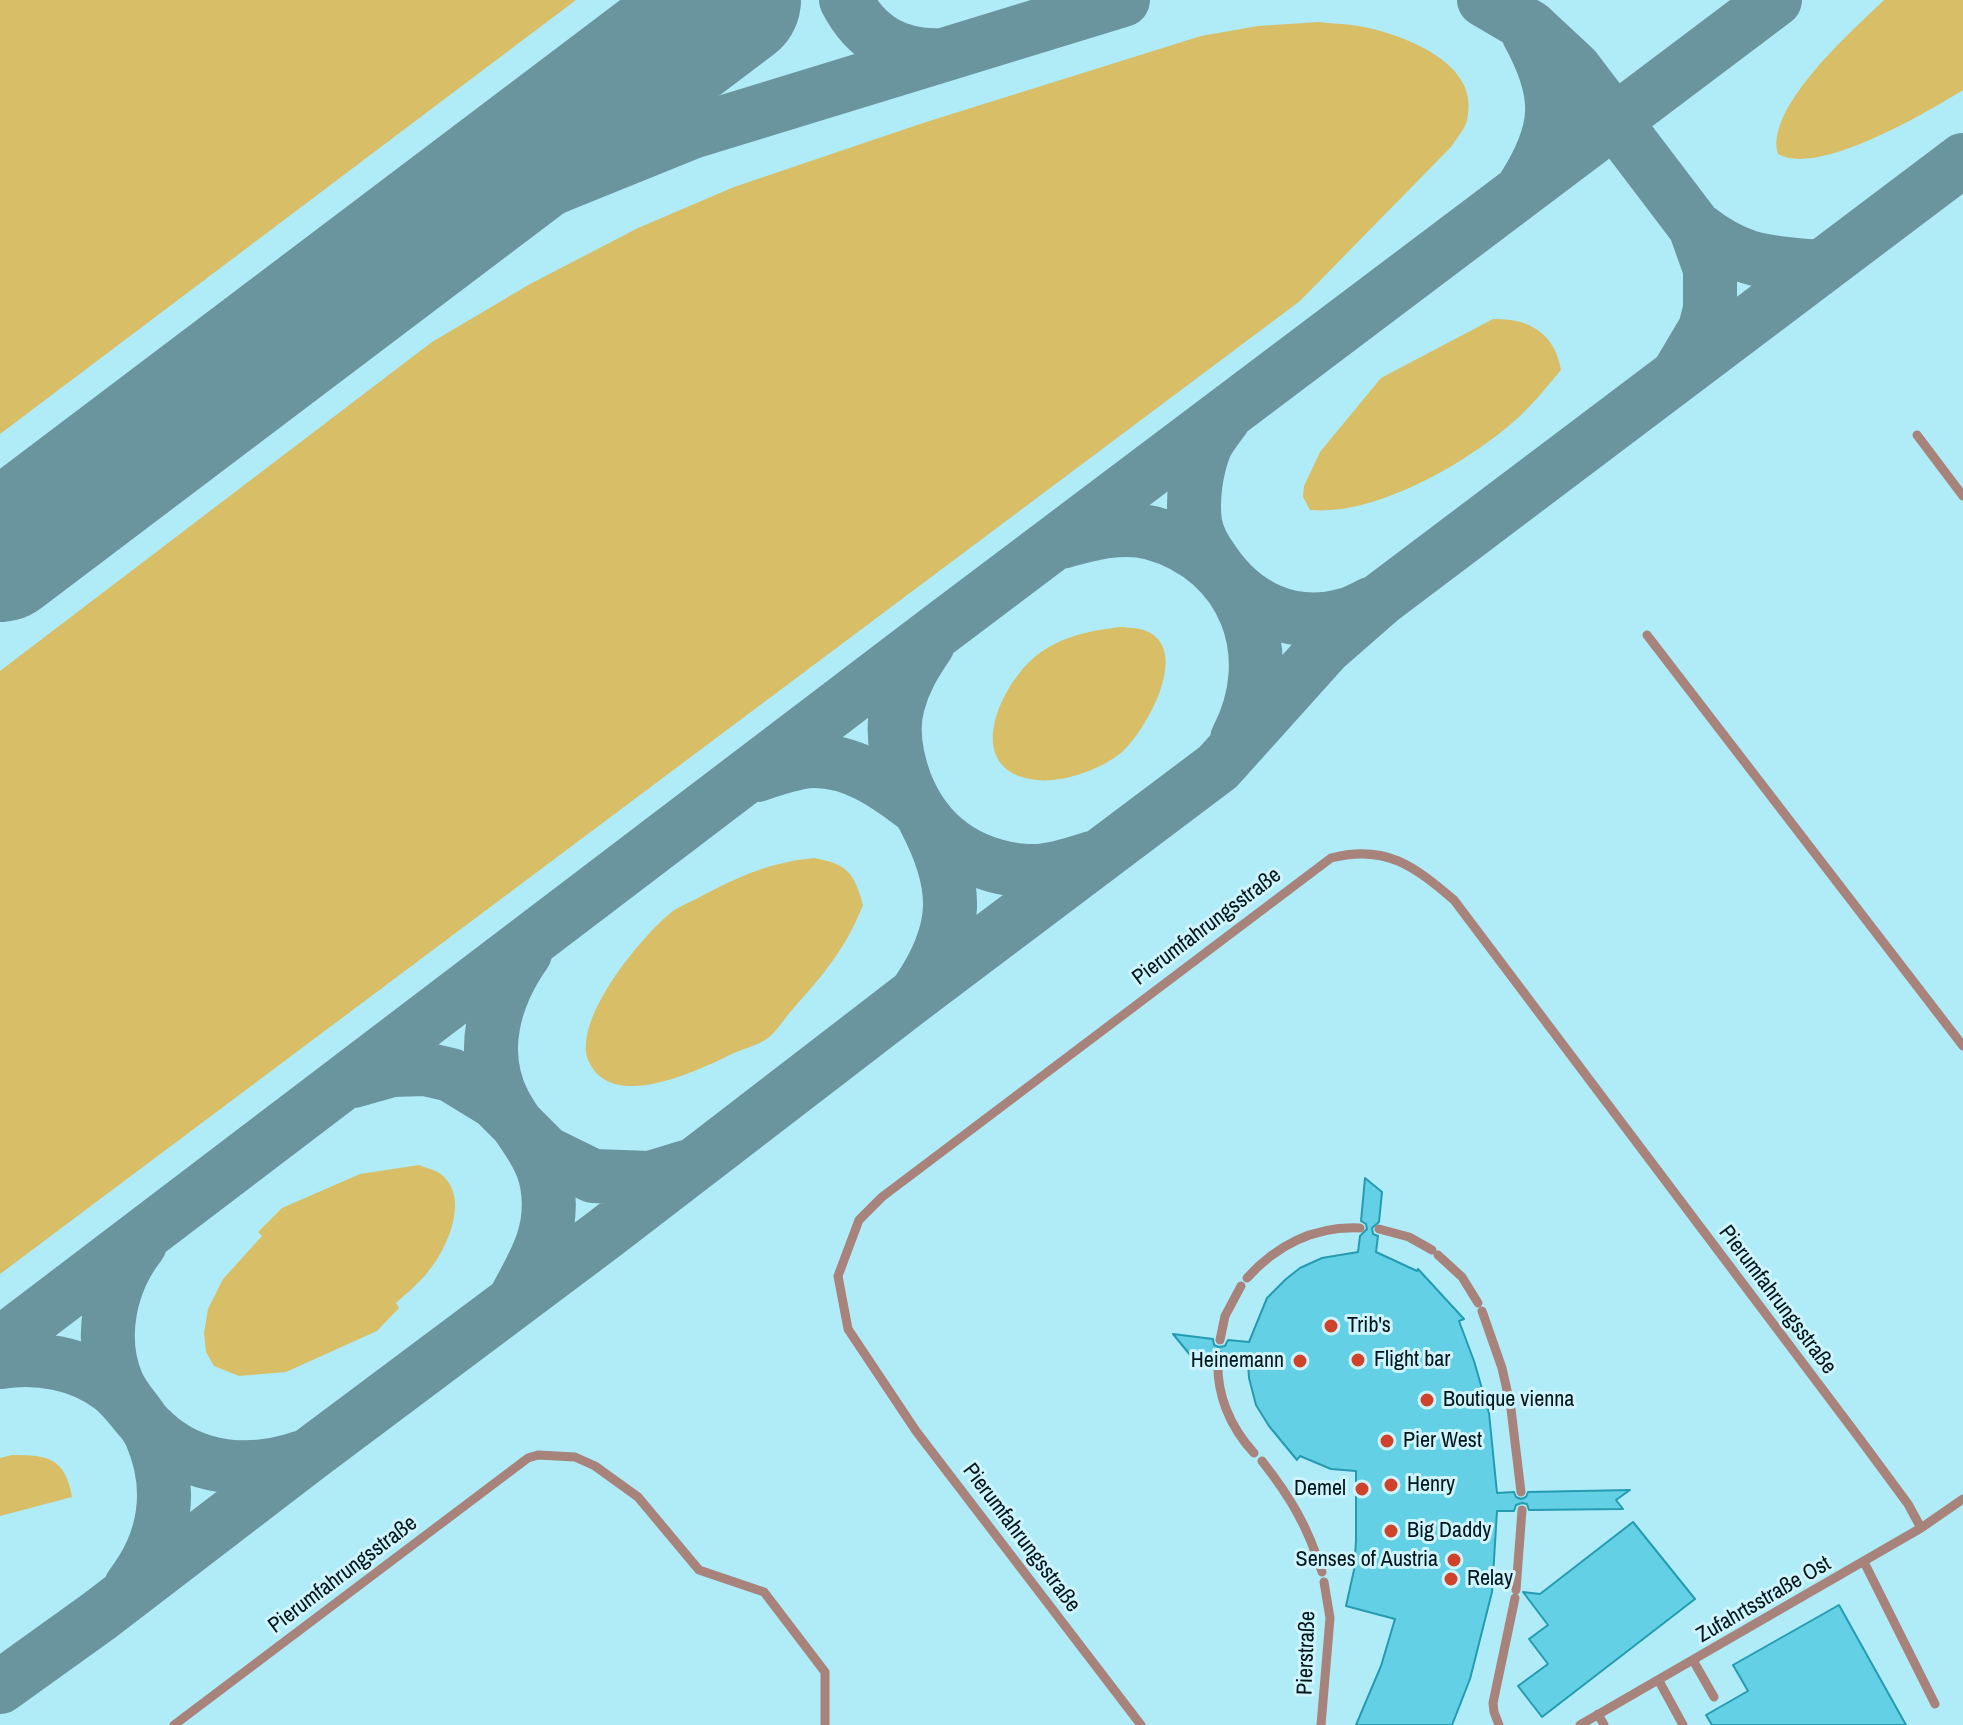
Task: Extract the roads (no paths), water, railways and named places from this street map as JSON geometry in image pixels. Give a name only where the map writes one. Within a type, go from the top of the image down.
[{"type":"lane","points":[[1917,435],[1963,496]]},
{"type":"lane","points":[[1647,635],[1963,1046]]},
{"type":"lane","name":"Pierumfahrungsstraße","points":[[1141,1725],[916,1431],[848,1329],[838,1276],[859,1220],[882,1197],[1331,858],[1363,853],[1404,862],[1454,900],[1892,1482],[1921,1528]]},
{"type":"lane","points":[[1220,1340],[1225,1316],[1244,1282],[1265,1258],[1313,1232],[1360,1228]]},
{"type":"lane","points":[[1379,1229],[1409,1237],[1435,1253],[1462,1277],[1480,1307],[1502,1368],[1510,1404],[1521,1492]]},
{"type":"lane","points":[[1218,1358],[1219,1387],[1224,1405],[1254,1453]]},
{"type":"lane","name":"Pierumfahrungsstraße","points":[[174,1725],[528,1458],[538,1455],[575,1457],[595,1466],[638,1497],[699,1570],[764,1592],[825,1672],[825,1725]]},
{"type":"lane","name":"Pierstraße","points":[[1262,1461],[1302,1518],[1323,1577],[1330,1618],[1321,1725]]},
{"type":"lane","name":"Zufahrtsstraße Ost","points":[[1580,1725],[1864,1562],[1963,1499]]},
{"type":"lane","points":[[1499,1725],[1493,1703],[1516,1594],[1522,1510]]},
{"type":"lane","points":[[1864,1562],[1935,1704]]},
{"type":"lane","points":[[1694,1662],[1714,1697]]},
{"type":"lane","points":[[1659,1681],[1683,1725]]},
{"type":"lane","points":[[1598,1714],[1604,1725]]},
{"type":"place","name":"Trib's","points":[[1331,1326]]},
{"type":"place","name":"Flight bar","points":[[1358,1360]]},
{"type":"place","name":"Heinemann","points":[[1300,1361]]},
{"type":"place","name":"Boutique vienna","points":[[1427,1400]]},
{"type":"place","name":"Pier West","points":[[1387,1441]]},
{"type":"place","name":"Henry","points":[[1391,1485]]},
{"type":"place","name":"Demel","points":[[1362,1489]]},
{"type":"place","name":"Big Daddy","points":[[1391,1531]]},
{"type":"place","name":"Senses of Austria","points":[[1454,1560]]},
{"type":"place","name":"Relay","points":[[1451,1579]]}]
